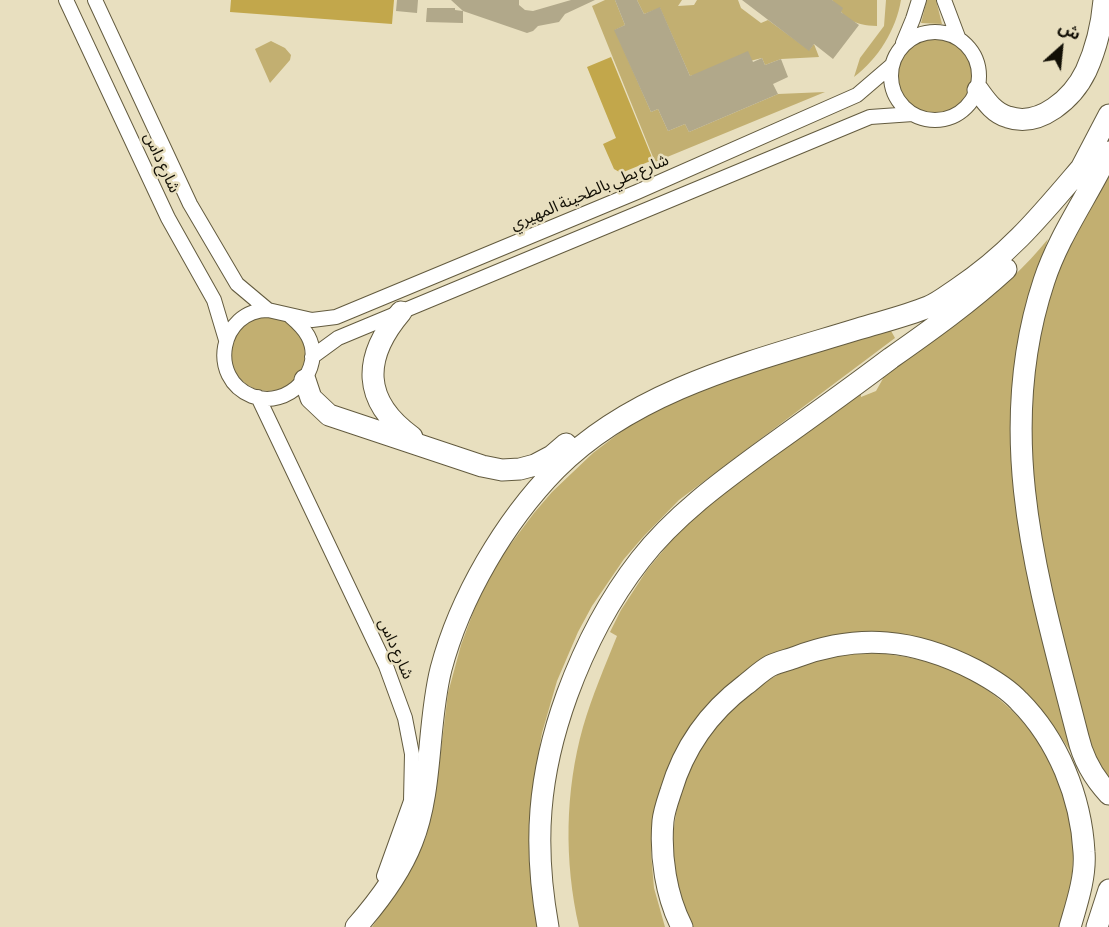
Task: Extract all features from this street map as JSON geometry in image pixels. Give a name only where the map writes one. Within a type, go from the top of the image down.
[{"type":"highway","points":[[978,90],[992,108],[1008,117],[1021,119],[1037,117],[1056,107],[1073,92],[1094,53],[1104,0]]},
{"type":"highway","points":[[548,927],[541,889],[539,826],[548,753],[577,666],[619,589],[653,545],[694,506],[742,467],[947,319],[991,283],[1032,243],[1047,224],[1083,166],[1109,115]]},
{"type":"highway","points":[[1109,152],[1070,222],[1044,280],[1030,332],[1025,362],[1020,435],[1023,493],[1041,589],[1081,749],[1091,772],[1109,794]]},
{"type":"highway","points":[[357,926],[399,871],[413,841],[422,807],[441,669],[465,602],[501,537],[527,502],[558,467],[615,423],[703,378],[930,306],[979,274],[1025,234],[1083,166]]},
{"type":"highway","points":[[401,312],[388,330],[378,350],[374,370],[374,388],[381,406],[391,421],[428,448]]},
{"type":"highway","points":[[305,380],[311,398],[329,415],[492,468],[512,470],[527,468],[552,456],[599,420],[658,388],[718,364],[767,357]]},
{"type":"highway","points":[[682,927],[669,896],[664,856],[663,820],[676,775],[695,736],[730,696],[770,666],[822,647],[867,642],[908,645],[948,656],[992,679],[1019,700],[1048,737],[1070,782],[1080,816],[1084,854],[1079,896],[1070,927]]},
{"type":"highway","points":[[1097,927],[1109,890]]},
{"type":"street","name":"شارع داس","points":[[66,0],[168,218],[214,300],[226,340]]},
{"type":"street","name":"شارع داس","points":[[95,0],[190,204],[237,284],[268,310]]},
{"type":"street","points":[[902,45],[914,36],[928,32],[944,32],[958,38],[969,47],[977,60],[980,75],[978,90],[972,102],[963,111],[938,120],[925,119],[913,114],[896,98],[890,76],[892,65],[913,19],[918,0]]},
{"type":"street","points":[[944,0],[958,38]]},
{"type":"street","name":"شارع بطي بالطحينة المهيري","points":[[290,316],[312,320],[336,317],[616,201],[856,95],[892,65]]},
{"type":"street","points":[[312,357],[338,338],[870,117],[913,114]]},
{"type":"street","points":[[268,310],[276,310],[290,316],[301,325],[309,337],[312,357],[305,380],[294,390],[281,397],[267,399],[239,388],[230,378],[224,364],[223,350],[236,323],[247,315],[268,310]]},
{"type":"street","name":"شارع داس","points":[[258,397],[386,666],[405,718],[412,754],[411,801],[405,820],[389,868],[357,926]]},
{"type":"shaded area","points":[[231,0],[394,0],[392,24],[230,12]]},
{"type":"shaded area","points":[[605,0],[615,0],[625,25],[615,30],[651,112],[658,109],[668,131],[685,124],[689,132],[778,94],[825,92],[655,162],[592,6]]},
{"type":"shaded area","points":[[637,0],[682,0],[678,6],[694,5],[697,0],[738,0],[741,8],[761,23],[768,20],[809,50],[814,44],[819,57],[781,59],[765,65],[762,58],[690,76],[660,8],[644,14]]},
{"type":"shaded area","points":[[832,0],[877,0],[877,26],[856,23]]},
{"type":"shaded area","points":[[886,0],[901,0],[895,22],[878,53],[854,77],[860,58],[884,26]]},
{"type":"shaded area","points":[[927,0],[936,0],[942,24],[921,23]]},
{"type":"shaded area","points":[[936,37],[951,40],[964,48],[972,61],[975,76],[972,91],[964,104],[951,112],[936,115],[921,112],[908,104],[900,91],[897,76],[900,61],[908,48],[921,40]]},
{"type":"shaded area","points":[[271,41],[285,48],[291,55],[290,60],[270,83],[255,49]]},
{"type":"shaded area","points":[[611,57],[653,160],[621,173],[614,169],[603,144],[616,138],[587,67]]},
{"type":"shaded area","points":[[1109,166],[1109,786],[1095,767],[1040,548],[1029,425],[1037,333],[1061,262]]},
{"type":"shaded area","points":[[1048,239],[1030,297],[1016,357],[1011,398],[1010,443],[1017,511],[1029,578],[1072,754],[1046,717],[1015,686],[981,662],[944,645],[904,636],[862,634],[819,640],[776,654],[666,774],[653,819],[651,853],[654,888],[665,927],[579,927],[569,852],[570,801],[577,751],[590,704],[617,636],[610,632],[621,610],[647,570],[677,534],[712,502],[861,392],[861,397],[876,391],[885,375],[992,296]]},
{"type":"shaded area","points":[[268,317],[289,323],[299,333],[305,354],[299,375],[289,385],[268,391],[247,385],[237,375],[231,354],[237,333],[247,323]]},
{"type":"shaded area","points":[[890,329],[895,338],[679,500],[624,559],[592,606],[557,681],[542,733],[537,762],[533,791],[539,927],[372,927],[406,878],[426,837],[436,790],[448,693],[461,645],[477,602],[501,557],[552,492],[593,453],[639,418],[714,383]]},
{"type":"shaded area","points":[[857,653],[892,655],[925,661],[957,673],[986,689],[1011,709],[1033,734],[1050,763],[1063,796],[1072,833],[1072,874],[1060,927],[692,927],[679,891],[673,853],[676,816],[685,780],[702,746],[724,716],[752,691],[795,667],[821,659]]},
{"type":"building","points":[[397,0],[418,0],[417,13],[396,11]]},
{"type":"building","points":[[451,0],[519,0],[519,5],[525,10],[533,11],[571,0],[595,0],[565,14],[559,22],[538,26],[527,33],[463,11]]},
{"type":"building","points":[[615,0],[637,0],[644,14],[660,7],[690,76],[748,51],[753,62],[762,58],[765,65],[781,59],[788,77],[773,84],[778,94],[689,132],[685,124],[668,131],[658,109],[651,112],[614,30],[625,25]]},
{"type":"building","points":[[742,0],[832,0],[843,8],[841,12],[859,25],[833,59],[814,44],[809,51]]},
{"type":"building","points":[[427,8],[455,8],[455,10],[463,11],[463,23],[426,22]]}]
